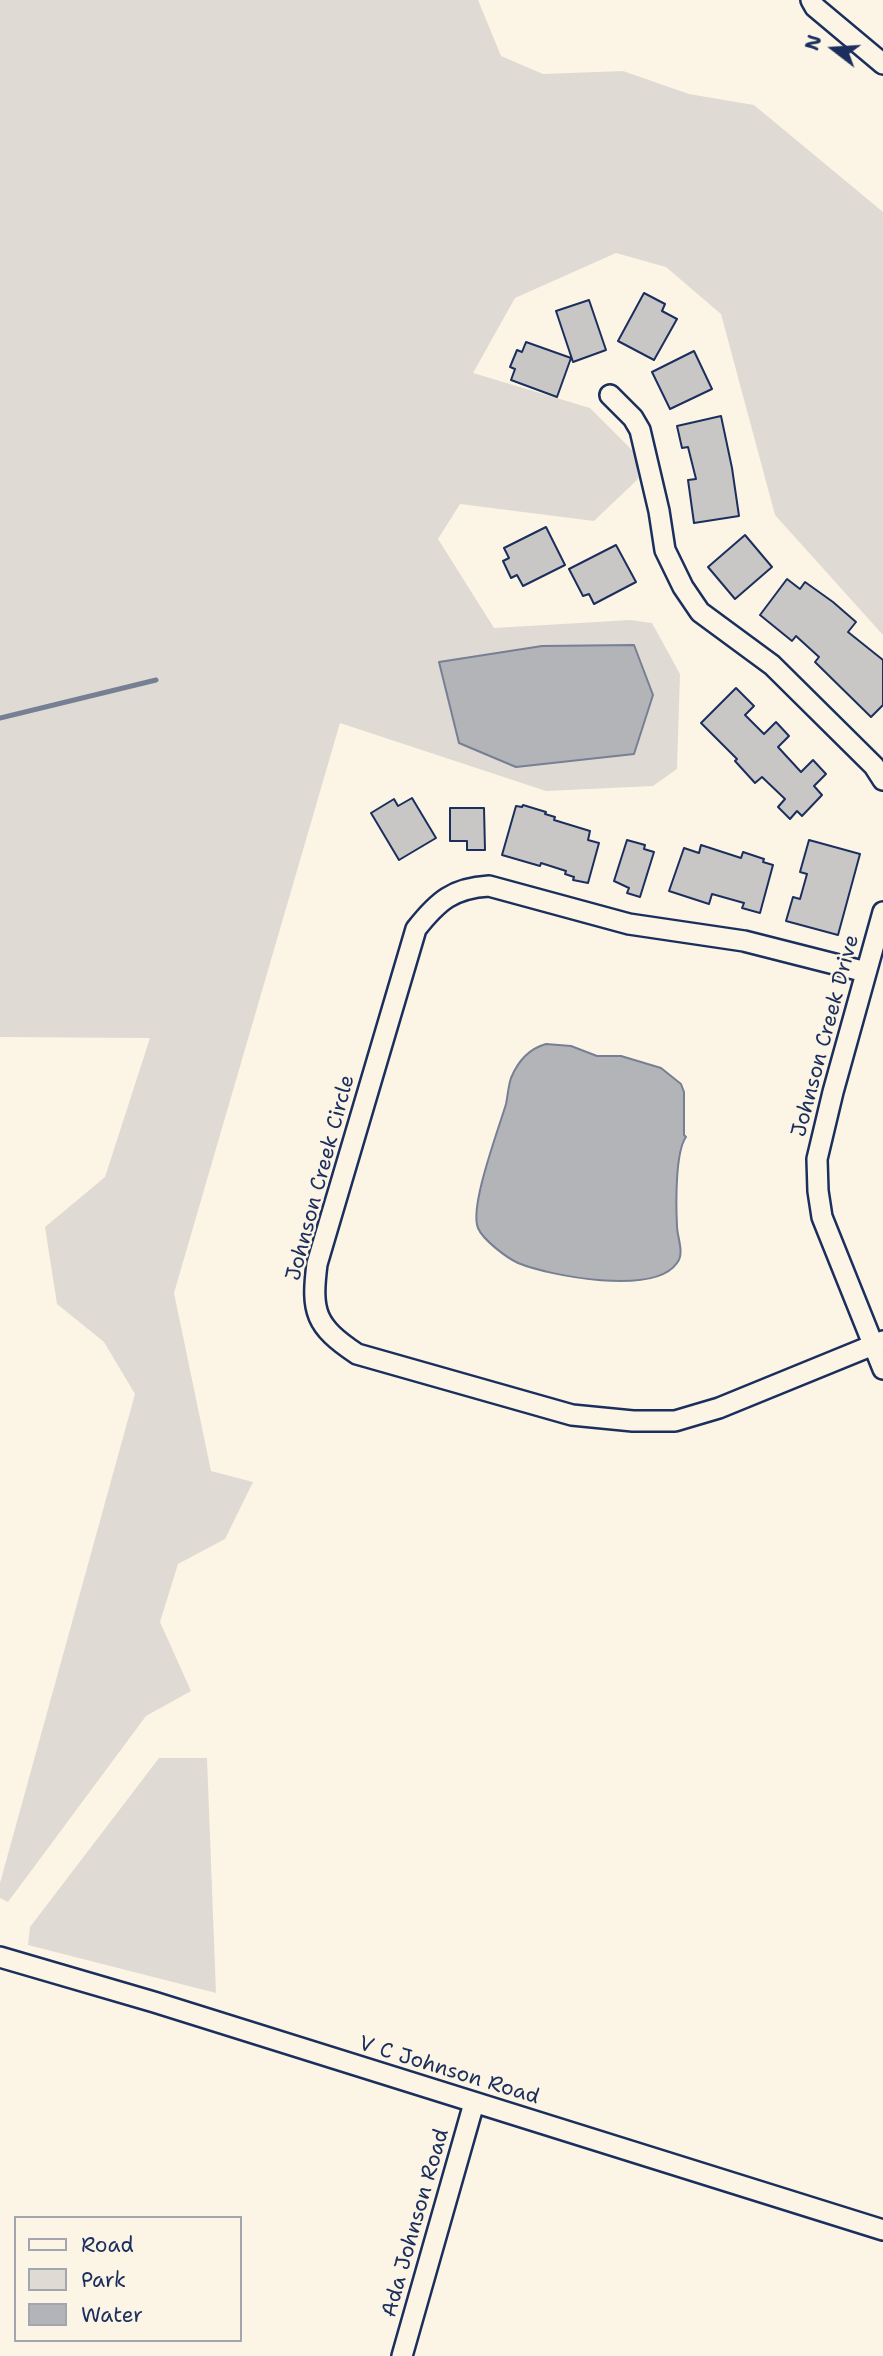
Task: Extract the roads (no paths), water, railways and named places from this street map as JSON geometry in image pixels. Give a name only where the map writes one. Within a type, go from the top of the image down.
[{"type":"street","points":[[811,0],[815,7],[883,64]]},
{"type":"street","points":[[610,395],[633,418],[640,430],[665,550],[683,587],[700,612],[772,665],[874,766],[883,780]]},
{"type":"street","name":"Johnson Creek Circle","points":[[866,972],[722,936],[629,924],[489,886],[445,887],[416,929],[317,1264],[313,1296],[322,1325],[338,1342],[357,1354],[572,1415],[633,1421],[675,1421],[719,1408],[878,1343]]},
{"type":"street","name":"Johnson Creek Drive","points":[[883,912],[817,1159],[822,1217],[878,1343],[883,1369]]},
{"type":"street","name":"V C Johnson Road","points":[[0,1957],[154,2002],[883,2230]]},
{"type":"street","name":"Ada Johnson Road","points":[[402,2356],[474,2103]]},
{"type":"water","points":[[634,645],[653,695],[634,754],[516,767],[459,743],[439,662],[542,646]]},
{"type":"water","points":[[546,1044],[571,1046],[597,1056],[621,1056],[661,1068],[681,1084],[684,1092],[686,1137],[682,1144],[677,1180],[680,1255],[677,1263],[665,1273],[647,1279],[625,1281],[553,1273],[513,1261],[490,1243],[478,1228],[476,1218],[481,1186],[506,1104],[511,1078],[524,1056]]},
{"type":"waterway","points":[[0,718],[156,680]]}]
